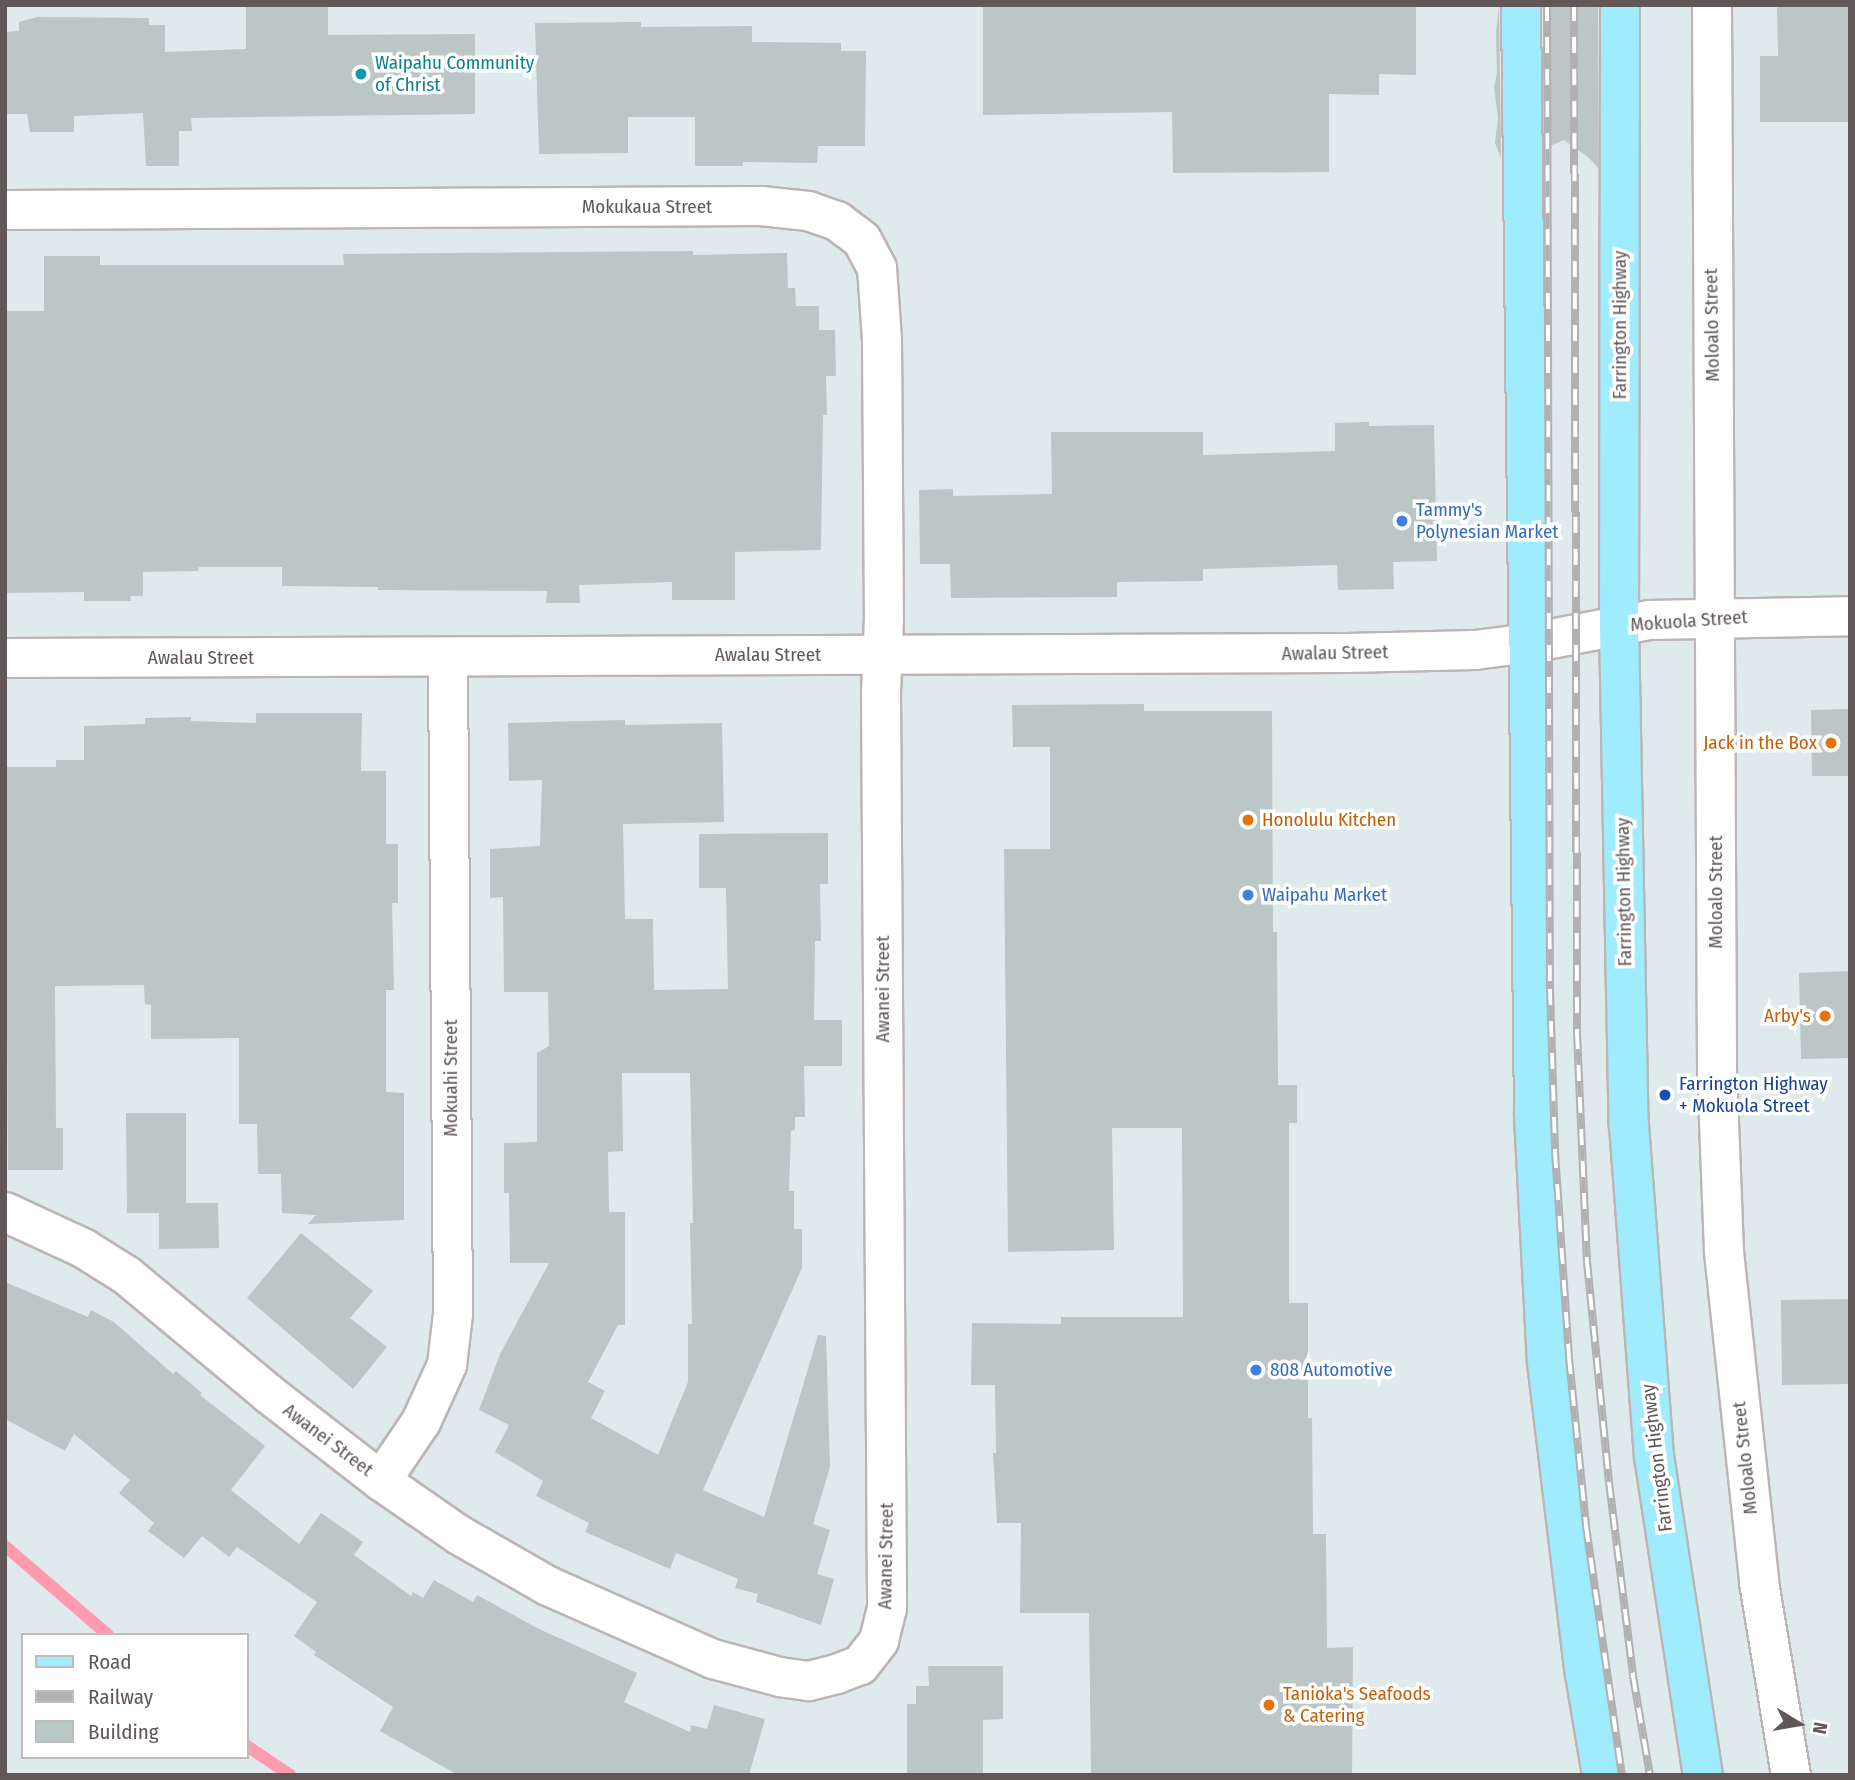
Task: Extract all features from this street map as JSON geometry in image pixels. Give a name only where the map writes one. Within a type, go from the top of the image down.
[{"type":"main road","points":[[1521,5],[1534,1116],[1546,1348],[1584,1674],[1602,1775]]},
{"type":"main road","name":"Farrington Highway","points":[[1620,5],[1619,626],[1629,1125],[1654,1456],[1703,1775]]},
{"type":"street","name":"Moloalo Street","points":[[1712,5],[1717,1069],[1724,1252],[1759,1583],[1791,1775]]},
{"type":"street","name":"Mokukaua Street","points":[[5,210],[761,206],[808,211],[837,221],[862,240],[877,268],[881,302],[882,655]]},
{"type":"street","name":"Mokuola Street","points":[[1530,643],[1649,621],[1716,617],[1850,616]]},
{"type":"street","name":"Awalau Street","points":[[5,658],[1346,653],[1475,650],[1530,643]]},
{"type":"street","name":"Awanei Street","points":[[5,1212],[83,1248],[126,1275],[269,1394],[381,1481],[459,1535],[548,1586],[713,1660],[808,1681],[860,1665],[879,1641],[887,1608],[882,655]]},
{"type":"street","name":"Mokuahi Street","points":[[381,1481],[421,1422],[447,1365],[453,1314],[448,657]]},
{"type":"building","points":[[246,5],[328,5],[328,35],[475,34],[475,114],[191,118],[192,131],[179,131],[179,166],[146,166],[143,113],[74,116],[74,132],[30,132],[27,114],[5,114],[5,32],[19,31],[19,22],[37,17],[149,18],[149,25],[165,25],[165,52],[246,49]]},
{"type":"building","points":[[983,5],[1416,5],[1416,75],[1379,74],[1379,95],[1329,94],[1329,172],[1173,173],[1172,112],[983,115]]},
{"type":"building","points":[[1499,5],[1501,158],[1495,143],[1498,118],[1494,87],[1497,73],[1496,32]]},
{"type":"building","points":[[1543,5],[1598,5],[1598,168],[1588,157],[1564,140],[1545,148]]},
{"type":"building","points":[[1777,5],[1850,5],[1850,122],[1760,122],[1760,56],[1778,56]]},
{"type":"building","points":[[641,22],[641,27],[752,26],[752,42],[841,43],[841,51],[866,51],[865,146],[818,146],[817,163],[743,162],[743,166],[695,166],[695,117],[628,117],[628,153],[539,154],[535,23]]},
{"type":"building","points":[[693,251],[693,255],[787,253],[788,288],[795,288],[796,306],[819,306],[819,330],[835,330],[836,376],[826,376],[827,415],[823,415],[821,550],[735,552],[735,600],[672,600],[672,582],[579,585],[580,603],[546,603],[547,591],[378,590],[378,587],[282,586],[282,567],[199,567],[198,571],[143,572],[143,596],[130,596],[131,601],[84,601],[84,592],[5,593],[5,311],[44,311],[44,256],[100,256],[100,265],[344,265],[343,254]]},
{"type":"building","points":[[1369,422],[1369,426],[1434,425],[1437,561],[1393,562],[1394,589],[1338,590],[1337,565],[1203,569],[1203,581],[1117,582],[1117,597],[951,598],[950,564],[920,564],[919,490],[953,489],[953,496],[1052,494],[1051,432],[1203,432],[1203,455],[1335,451],[1335,423]]},
{"type":"building","points":[[1144,704],[1144,711],[1272,711],[1273,932],[1277,932],[1278,1085],[1297,1085],[1297,1123],[1289,1123],[1289,1303],[1308,1303],[1308,1418],[1312,1418],[1313,1534],[1326,1534],[1327,1648],[1353,1647],[1352,1775],[1091,1775],[1089,1613],[1020,1613],[1021,1523],[997,1523],[993,1453],[996,1453],[995,1385],[971,1385],[972,1323],[1061,1324],[1061,1317],[1183,1317],[1182,1128],[1112,1128],[1114,1250],[1008,1252],[1004,849],[1050,849],[1050,747],[1013,747],[1012,705]]},
{"type":"building","name":"Jack in the Box","points":[[1850,709],[1850,776],[1812,776],[1811,710]]},
{"type":"building","points":[[256,713],[362,713],[361,771],[386,771],[386,844],[398,844],[398,903],[392,903],[394,990],[386,990],[386,1092],[404,1093],[404,1220],[308,1224],[316,1215],[282,1213],[281,1174],[258,1174],[257,1124],[239,1124],[239,1038],[151,1039],[151,1005],[145,1004],[144,985],[55,986],[56,1128],[63,1128],[63,1170],[8,1170],[5,767],[56,767],[56,760],[84,760],[84,726],[145,724],[145,718],[191,717],[191,721],[256,723]]},
{"type":"building","points":[[625,720],[625,725],[722,723],[724,822],[623,824],[625,919],[653,919],[654,990],[728,989],[726,888],[699,888],[699,834],[828,833],[828,884],[820,884],[821,941],[815,941],[814,1020],[842,1020],[842,1066],[804,1066],[805,1117],[795,1117],[795,1130],[791,1131],[789,1191],[794,1191],[794,1229],[802,1229],[802,1268],[703,1490],[764,1517],[818,1335],[826,1336],[830,1467],[813,1524],[830,1530],[817,1574],[834,1579],[821,1625],[756,1602],[758,1594],[735,1588],[738,1579],[676,1553],[670,1569],[585,1532],[589,1523],[536,1496],[543,1481],[495,1452],[509,1425],[479,1410],[500,1354],[549,1263],[510,1263],[509,1193],[504,1193],[504,1143],[537,1142],[537,1053],[549,1046],[548,992],[504,992],[503,897],[490,898],[490,849],[540,846],[542,780],[509,781],[508,723]],"holes":[[[622,1073],[690,1073],[693,1223],[690,1223],[692,1324],[688,1324],[688,1382],[658,1455],[591,1418],[605,1391],[588,1382],[618,1325],[625,1325],[625,1212],[609,1212],[608,1152],[623,1151]]]},
{"type":"building","name":"Arby's","points":[[1850,971],[1850,1058],[1801,1059],[1799,973]]},
{"type":"building","points":[[126,1113],[186,1113],[186,1203],[218,1203],[219,1248],[159,1249],[159,1213],[127,1213]]},
{"type":"building","points":[[301,1233],[373,1291],[350,1318],[387,1347],[353,1389],[247,1298]]},
{"type":"building","points":[[5,1282],[88,1317],[91,1310],[114,1322],[173,1374],[176,1371],[202,1393],[200,1395],[265,1446],[231,1490],[299,1544],[321,1513],[363,1542],[354,1555],[411,1596],[413,1592],[423,1598],[434,1580],[473,1602],[477,1595],[539,1629],[637,1673],[624,1702],[690,1732],[691,1725],[707,1729],[714,1705],[765,1719],[749,1775],[458,1775],[380,1731],[393,1707],[314,1655],[316,1652],[294,1636],[317,1602],[237,1547],[229,1557],[202,1536],[184,1558],[148,1531],[154,1523],[119,1493],[130,1480],[74,1434],[65,1451],[5,1419]]},
{"type":"building","points":[[1850,1299],[1850,1384],[1782,1385],[1781,1300]]},
{"type":"building","points":[[928,1666],[1003,1666],[1003,1719],[983,1720],[983,1775],[907,1775],[907,1704],[916,1704],[916,1686],[929,1686]]},
{"type":"waterway","points":[[5,1546],[106,1633]]},
{"type":"waterway","points":[[248,1747],[290,1775]]},
{"type":"railway","points":[[1547,5],[1550,989],[1555,1152],[1569,1358],[1586,1526],[1622,1775]]},
{"type":"railway","points":[[1574,5],[1577,1033],[1587,1262],[1609,1482],[1633,1676],[1650,1775]]},
{"type":"place","name":"Waipahu Community of Christ","points":[[361,74]]},
{"type":"place","name":"Tammy's Polynesian Market","points":[[1402,521]]},
{"type":"place","name":"Jack in the Box","points":[[1831,743]]},
{"type":"place","name":"Honolulu Kitchen","points":[[1248,820]]},
{"type":"place","name":"Waipahu Market","points":[[1248,895]]},
{"type":"place","name":"Arby's","points":[[1825,1016]]},
{"type":"place","name":"Farrington Highway + Mokuola Street","points":[[1665,1095]]},
{"type":"place","name":"808 Automotive","points":[[1256,1370]]},
{"type":"place","name":"Tanioka's Seafoods & Catering","points":[[1269,1705]]}]
